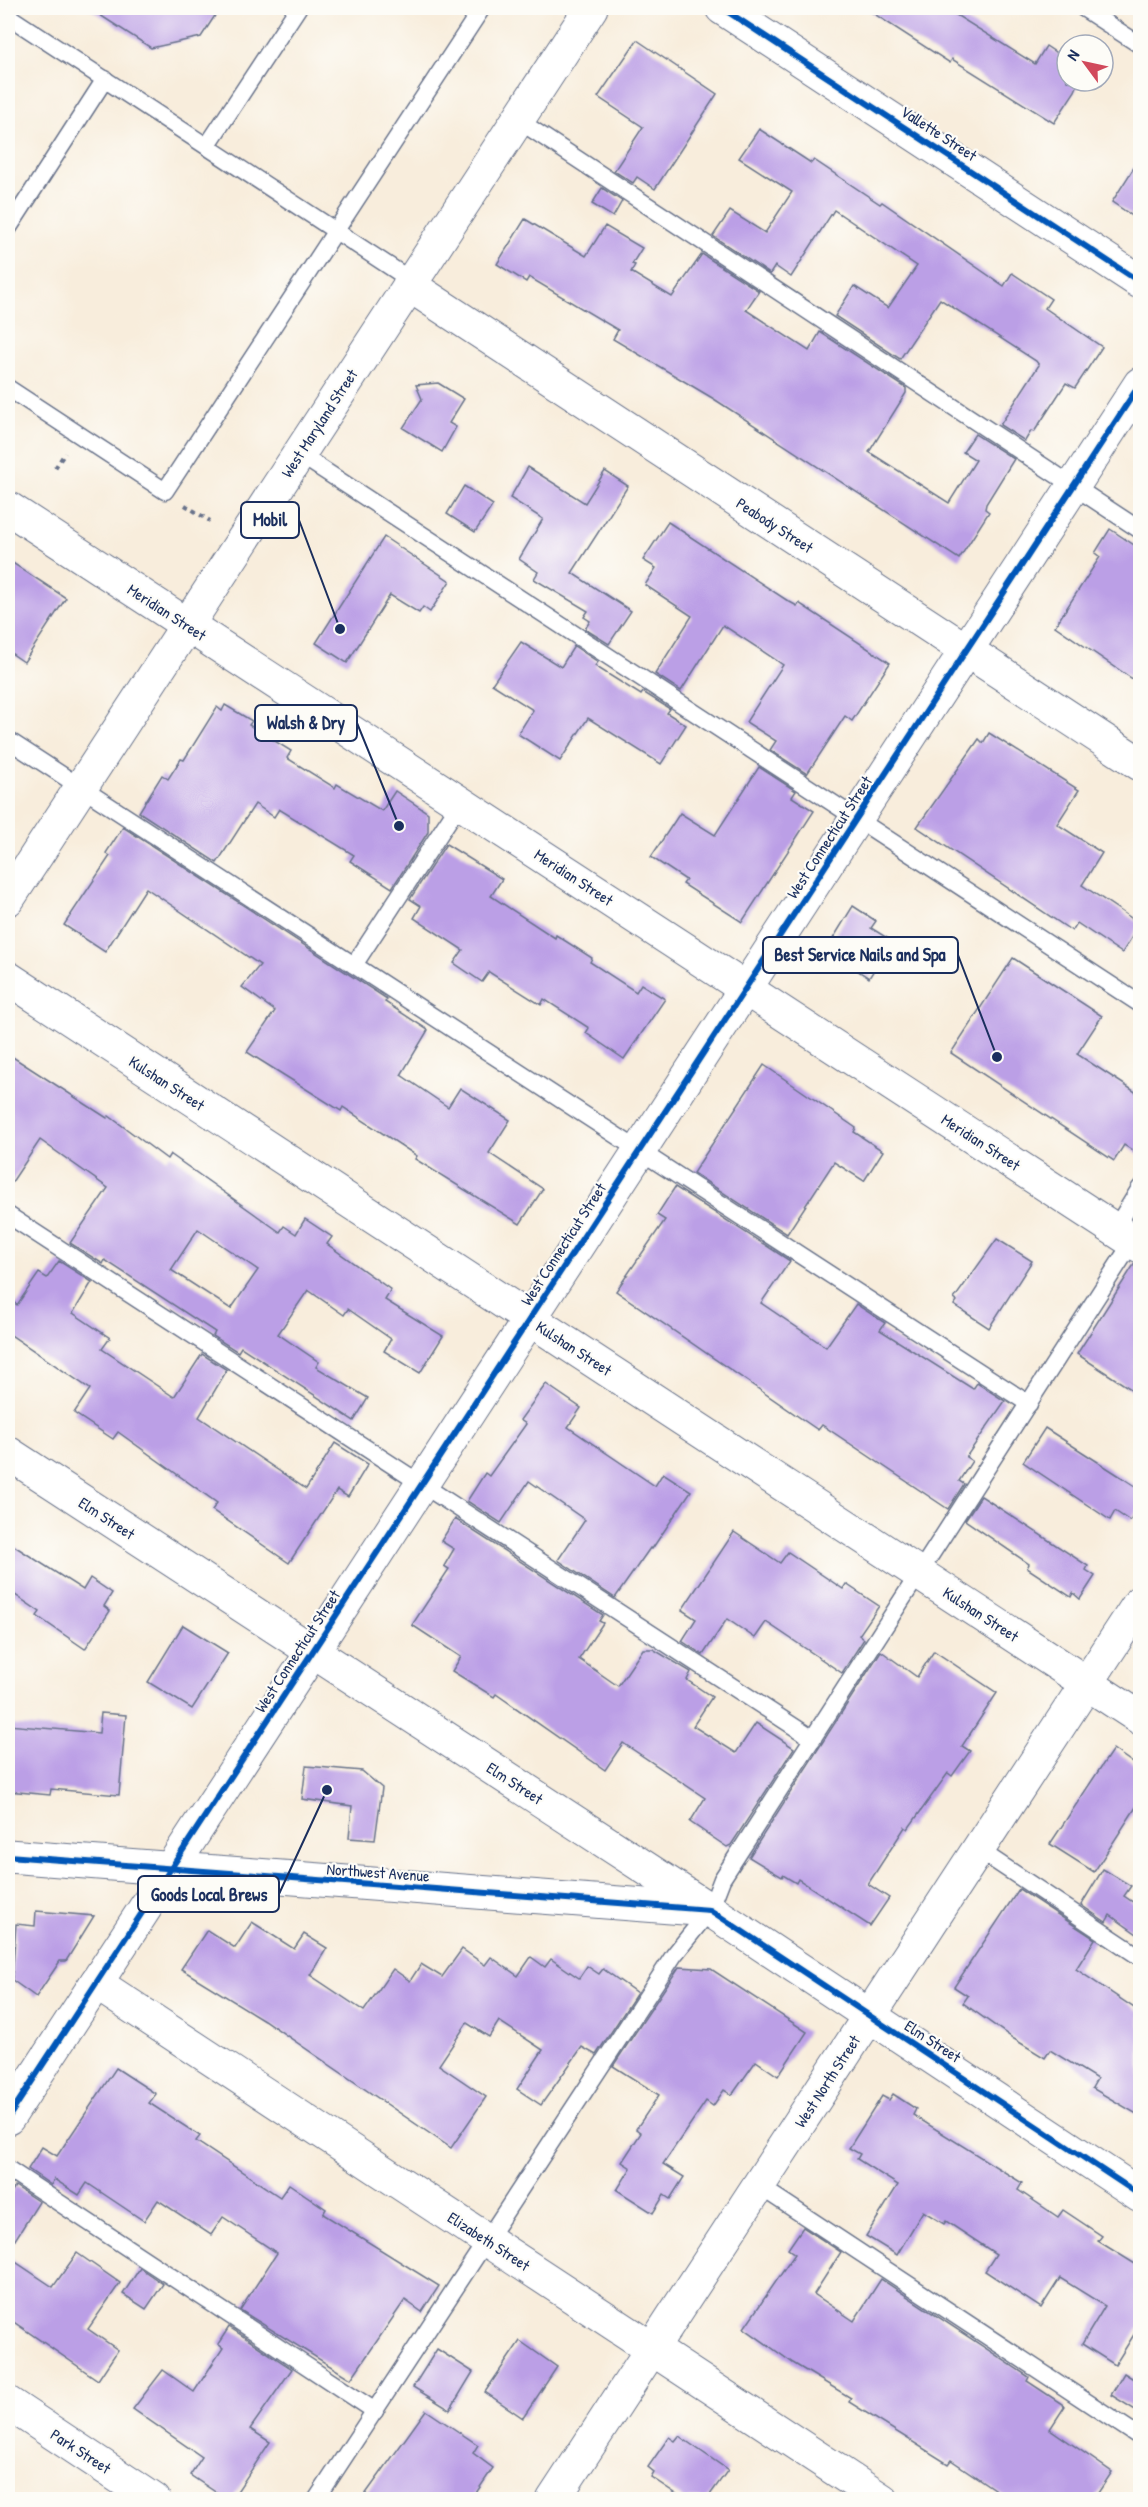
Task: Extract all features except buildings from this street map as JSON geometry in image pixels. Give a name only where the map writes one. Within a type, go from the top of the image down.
[{"type":"street","name":"West Maryland Street","points":[[8,899],[591,8]]},
{"type":"street","name":"Vallette Street","points":[[722,8],[1140,282]]},
{"type":"street","name":"Peabody Street","points":[[411,283],[1140,764]]},
{"type":"street","name":"West Connecticut Street","points":[[8,2118],[1140,384]]},
{"type":"street","name":"Meridian Street","points":[[8,508],[1129,1239]]},
{"type":"street","name":"Kulshan Street","points":[[8,978],[1140,1718]]},
{"type":"street","name":"Elm Street","points":[[8,1453],[710,1910],[1140,2195]]},
{"type":"street","name":"West North Street","points":[[554,2499],[1140,1602]]},
{"type":"street","name":"Northwest Avenue","points":[[8,1856],[710,1910]]},
{"type":"street","name":"Elizabeth Street","points":[[96,1983],[882,2499]]},
{"type":"street","name":"Park Street","points":[[8,2403],[154,2499]]},
{"type":"lane","points":[[207,146],[298,8]]},
{"type":"lane","points":[[8,388],[165,491],[482,8]]},
{"type":"lane","points":[[1083,8],[1140,45]]},
{"type":"lane","points":[[8,16],[336,230],[411,283]]},
{"type":"lane","points":[[8,229],[105,79]]},
{"type":"lane","points":[[518,120],[1140,530]]},
{"type":"lane","points":[[299,454],[1140,1005]]},
{"type":"lane","points":[[8,740],[1029,1404]]},
{"type":"lane","points":[[354,965],[460,803]]},
{"type":"lane","points":[[316,2499],[674,1955],[710,1910],[722,1879],[1029,1404],[1129,1239],[1140,1188]]},
{"type":"lane","points":[[8,1215],[813,1738]]},
{"type":"lane","points":[[979,1850],[1140,1957]]},
{"type":"lane","points":[[8,2169],[375,2411]]},
{"type":"lane","points":[[759,2186],[1140,2437]]},
{"type":"cycle path","points":[[722,8],[1140,282]]},
{"type":"cycle path","points":[[8,2118],[1140,384]]},
{"type":"cycle path","points":[[8,1856],[710,1910],[1140,2195]]},
{"type":"place","name":"Mobil","points":[[340,629]]},
{"type":"place","name":"Walsh & Dry","points":[[399,826]]},
{"type":"place","name":"Best Service Nails and Spa","points":[[997,1057]]},
{"type":"place","name":"Goods Local Brews","points":[[327,1790]]}]
